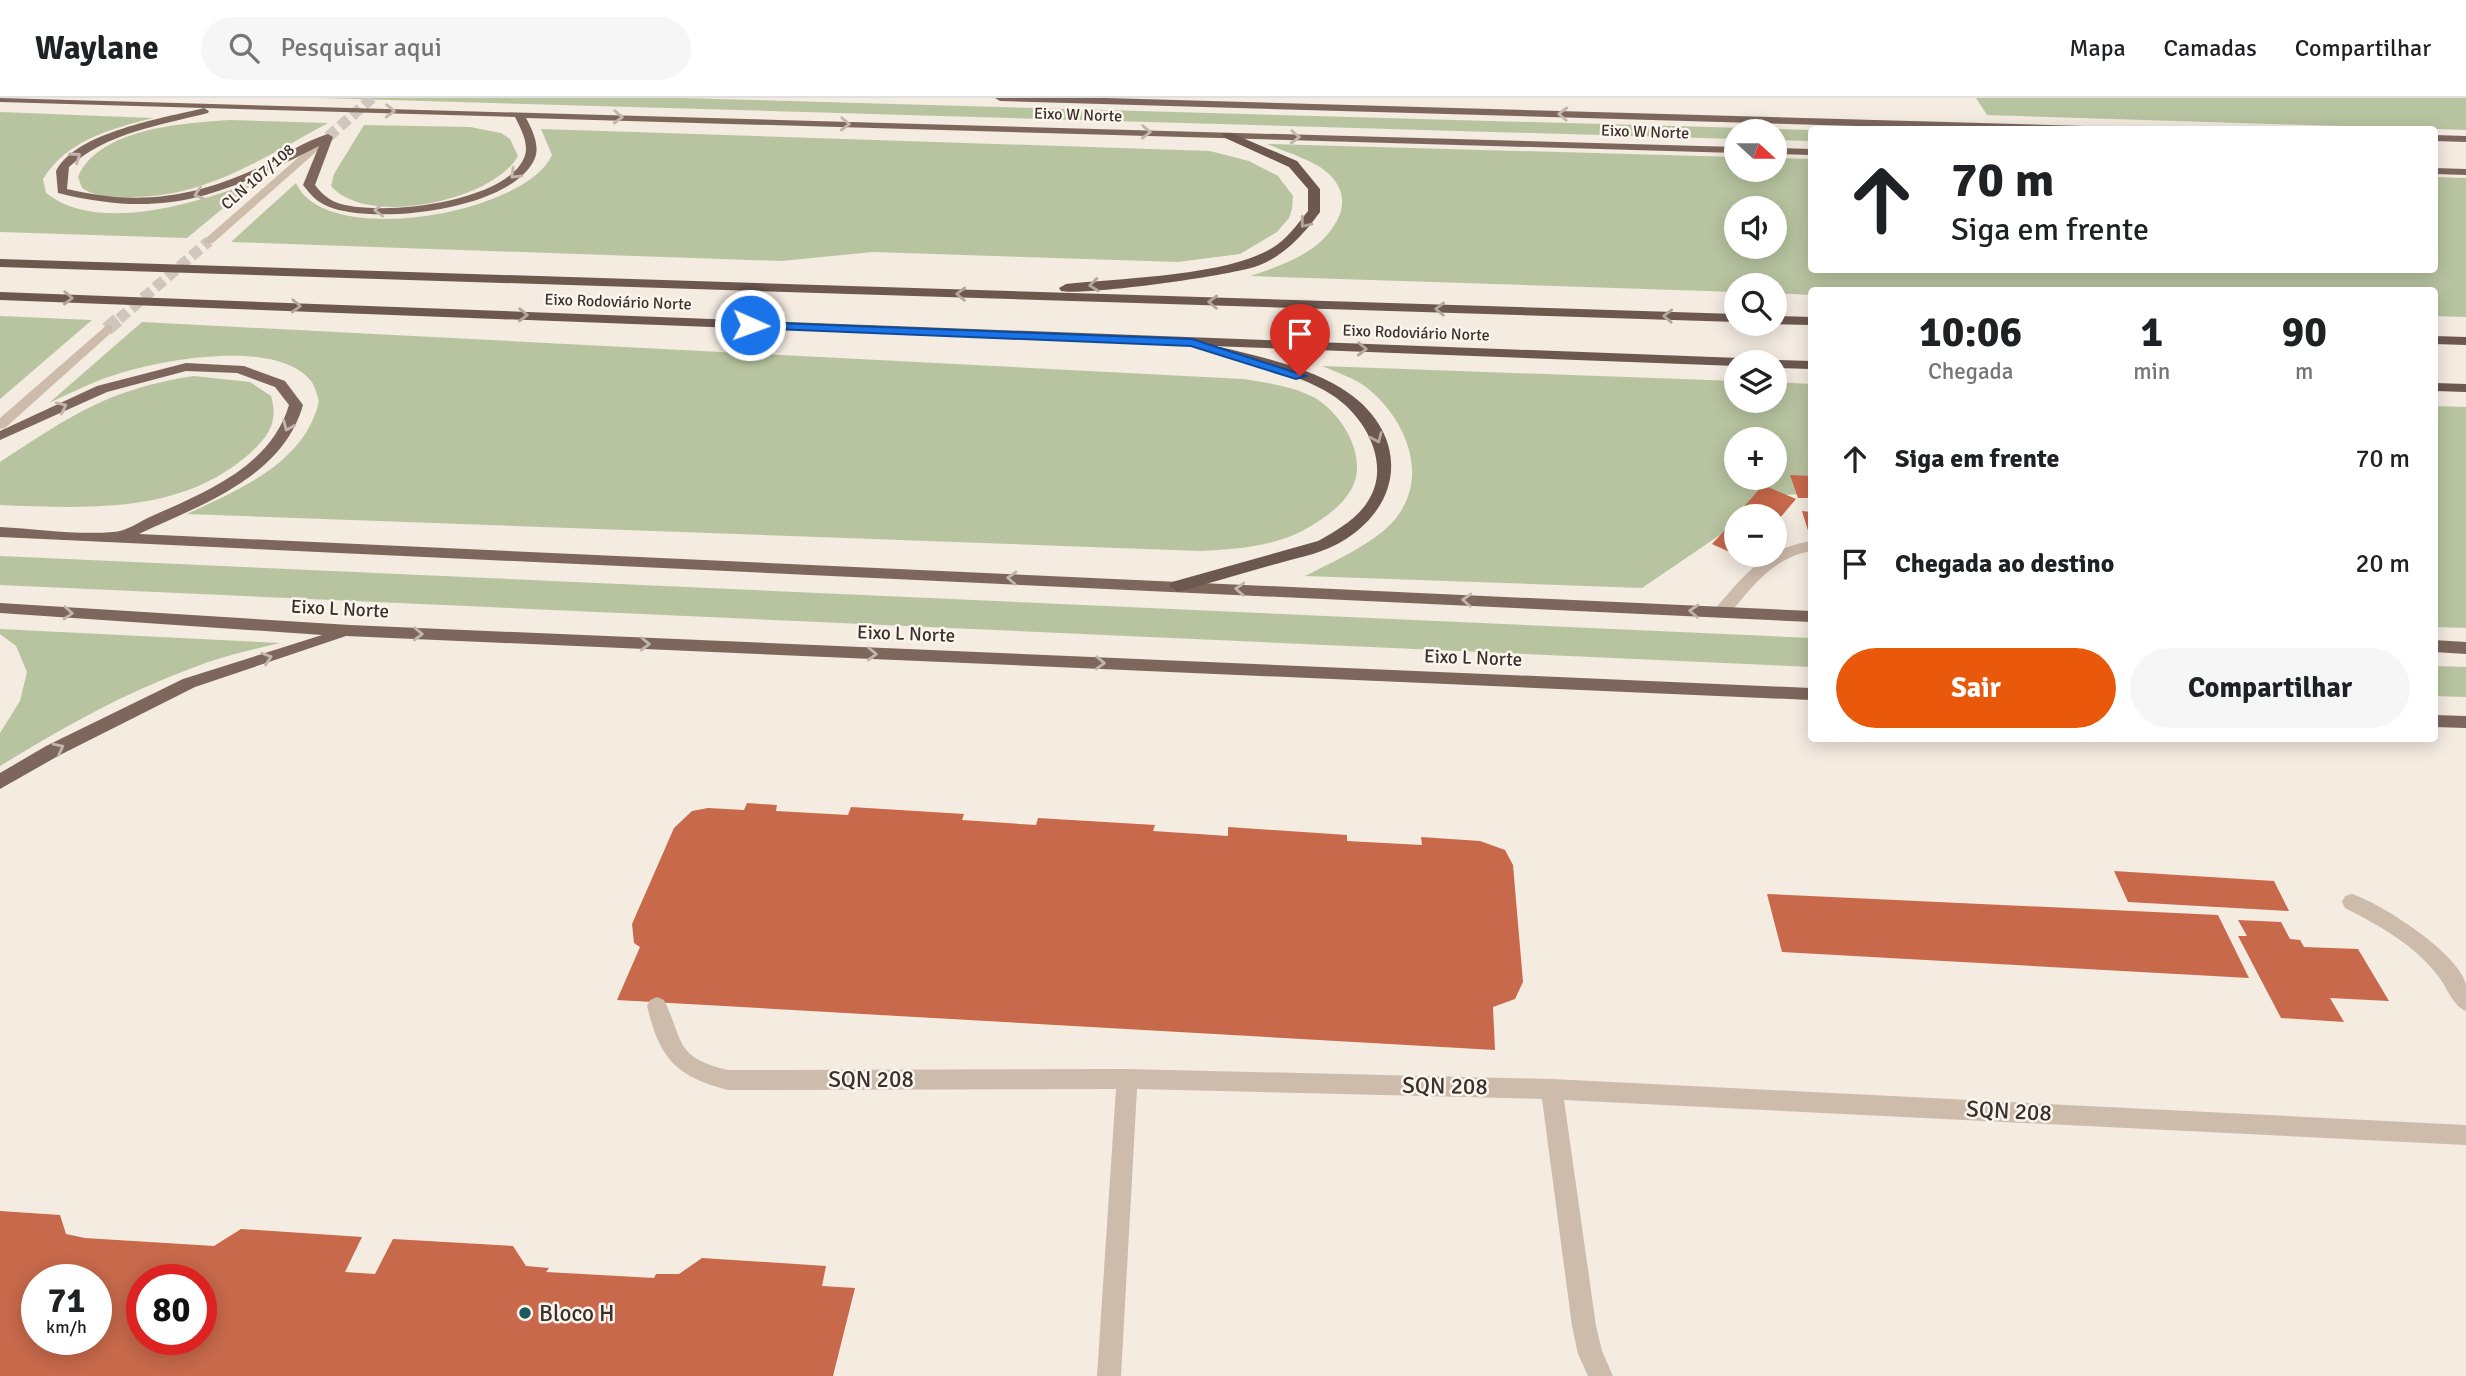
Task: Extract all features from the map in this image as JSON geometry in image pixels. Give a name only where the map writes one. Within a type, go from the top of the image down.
[{"type":"highway","points":[[994,295],[1221,271],[1254,263],[1284,246],[1314,212],[1314,189],[1293,164],[1227,135]]},
{"type":"highway","name":"Eixo Rodoviário Norte","points":[[0,263],[1724,318]]},
{"type":"highway","name":"Eixo Rodoviário Norte","points":[[0,296],[1724,361]]},
{"type":"highway","points":[[1787,320],[1808,321]]},
{"type":"highway","points":[[2438,340],[2466,341]]},
{"type":"highway","points":[[1178,586],[1324,545],[1343,535],[1363,518],[1376,502],[1386,481],[1386,461],[1372,426],[1350,401],[1322,384],[1192,343]]},
{"type":"highway","points":[[1787,364],[1808,365]]},
{"type":"highway","points":[[2438,387],[2466,388]]},
{"type":"main road","name":"Eixo W Norte","points":[[1000,98],[1981,126]]},
{"type":"main road","name":"Eixo W Norte","points":[[0,100],[1724,150]]},
{"type":"main road","points":[[224,106],[166,121],[90,147],[65,165],[60,178],[62,191],[112,204],[143,205],[180,199],[262,171],[328,136]]},
{"type":"main road","points":[[328,136],[309,185],[318,197],[335,206],[368,211],[447,204],[512,180],[529,159],[530,135],[519,114]]},
{"type":"main road","points":[[2438,138],[2466,139]]},
{"type":"main road","points":[[1787,151],[1808,152]]},
{"type":"main road","points":[[2438,171],[2466,172]]},
{"type":"main road","points":[[0,436],[102,389],[187,367],[240,369],[280,384],[296,405],[286,434],[262,460],[221,487],[119,537]]},
{"type":"main road","points":[[0,532],[1808,617]]},
{"type":"main road","name":"Eixo L Norte","points":[[0,608],[350,631],[1808,694]]},
{"type":"main road","points":[[0,782],[52,751],[189,682],[350,631]]},
{"type":"main road","points":[[2438,646],[2466,648]]},
{"type":"main road","points":[[2438,721],[2466,722]]},
{"type":"street","name":"CLN 107/108","points":[[209,241],[328,136]]},
{"type":"street","points":[[0,425],[107,329]]},
{"type":"street","points":[[1721,613],[1770,558],[1794,547],[1808,545]]},
{"type":"street","points":[[2352,902],[2402,928],[2450,972],[2466,1002]]},
{"type":"street","name":"SQN 208","points":[[657,1006],[665,1041],[680,1061],[706,1075],[728,1080],[1128,1079],[1552,1089],[2466,1135]]},
{"type":"street","points":[[1109,1376],[1128,1079]]},
{"type":"street","points":[[1552,1089],[1584,1326],[1590,1354],[1601,1376]]},
{"type":"green space","points":[[320,98],[681,98],[1724,128],[1724,139]]},
{"type":"green space","points":[[1976,98],[2466,98],[2466,130],[2438,129],[2438,126],[2338,126],[1987,115]]},
{"type":"green space","points":[[0,112],[153,118],[106,132],[77,145],[53,166],[43,179],[46,193],[68,205],[93,212],[149,211],[207,198],[256,181],[187,238],[0,232]]},
{"type":"green space","points":[[230,120],[328,123],[232,174],[182,191],[156,196],[116,197],[98,195],[82,188],[78,177],[89,161],[104,148],[123,138],[167,126]]},
{"type":"green space","points":[[364,125],[470,127],[501,133],[510,139],[518,156],[504,172],[483,186],[457,196],[429,204],[399,207],[372,205],[348,199],[331,186],[334,174]]},
{"type":"green space","points":[[541,129],[1210,151],[1249,161],[1278,176],[1293,196],[1292,209],[1289,218],[1277,232],[1240,254],[1178,262],[873,252],[781,261],[231,242],[296,183],[314,203],[344,215],[382,219],[424,216],[467,208],[505,194],[534,176],[552,155]]},
{"type":"green space","points":[[1787,129],[1808,130],[1808,141],[1787,140]]},
{"type":"green space","points":[[1267,144],[1724,157],[1724,182],[1787,182],[1787,158],[1808,159],[1808,273],[2438,273],[2438,177],[2466,178],[2466,317],[2438,316],[2438,287],[1808,287],[1808,295],[1787,294],[1787,273],[1724,273],[1724,292],[1250,276],[1303,254],[1325,238],[1333,227],[1340,214],[1341,193],[1337,184],[1324,170]]},
{"type":"green space","points":[[0,316],[92,320],[0,399]]},
{"type":"green space","points":[[142,322],[1243,379],[1298,391],[1326,406],[1336,416],[1351,440],[1357,467],[1355,481],[1345,499],[1329,514],[1304,530],[1266,544],[1200,551],[187,514],[248,484],[285,457],[300,441],[311,423],[319,401],[311,381],[295,368],[274,360],[249,356],[221,356],[167,362],[124,372],[49,403]]},
{"type":"green space","points":[[1322,366],[1724,381],[1724,413],[1787,413],[1787,383],[1808,384],[1808,494],[1779,495],[1765,504],[1724,504],[1724,532],[1642,588],[1305,576],[1356,550],[1381,533],[1399,514],[1408,497],[1412,480],[1408,445],[1391,413],[1366,387]]},
{"type":"green space","points":[[194,376],[250,382],[271,396],[273,422],[266,436],[248,455],[221,474],[192,489],[130,504],[65,507],[0,505],[0,462],[91,407],[137,388]]},
{"type":"green space","points":[[2438,406],[2466,407],[2466,628],[2438,627]]},
{"type":"green space","points":[[0,556],[1808,638],[1808,667],[0,585]]},
{"type":"green space","points":[[0,629],[280,643],[213,660],[167,678],[70,725],[0,766],[0,733],[20,701],[27,672],[16,646],[0,634]]},
{"type":"green space","points":[[2438,666],[2466,667],[2466,697],[2438,696]]},
{"type":"building","points":[[1790,475],[1808,476],[1808,498],[1798,498]]},
{"type":"building","points":[[1759,490],[1775,490],[1796,499],[1787,510],[1787,504],[1746,504]]},
{"type":"building","points":[[1802,511],[1808,512],[1808,531]]},
{"type":"building","points":[[1724,531],[1724,550],[1712,544]]},
{"type":"building","points":[[747,803],[777,805],[776,811],[848,815],[851,807],[964,814],[962,820],[1036,825],[1038,818],[1155,825],[1153,831],[1228,836],[1228,827],[1347,835],[1347,841],[1422,845],[1421,837],[1480,841],[1505,850],[1513,865],[1523,982],[1515,999],[1493,1007],[1495,1050],[617,1000],[640,947],[634,943],[632,924],[674,828],[692,811],[708,808],[744,810]]},
{"type":"building","points":[[2114,871],[2274,881],[2289,911],[2128,902]]},
{"type":"building","points":[[1767,894],[2218,915],[2249,978],[1782,952]]},
{"type":"building","points":[[2238,920],[2281,922],[2290,939],[2300,940],[2304,947],[2358,949],[2389,1001],[2330,998],[2344,1022],[2281,1018],[2238,936],[2247,936]]},
{"type":"building","name":"Bloco H","points":[[0,1211],[60,1215],[66,1234],[85,1238],[214,1246],[241,1229],[362,1237],[345,1272],[375,1274],[393,1239],[513,1246],[526,1266],[549,1268],[546,1272],[654,1278],[656,1274],[679,1274],[702,1258],[826,1266],[822,1286],[855,1288],[833,1376],[0,1376]]},
{"type":"tunnel","points":[[328,137],[372,98]]},
{"type":"tunnel","points":[[119,319],[209,241]]},
{"type":"tunnel","points":[[107,329],[121,317]]},
{"type":"place","name":"Bloco H","points":[[525,1313]]},
{"type":"route","points":[[750,325],[1192,343],[1300,376]]}]
